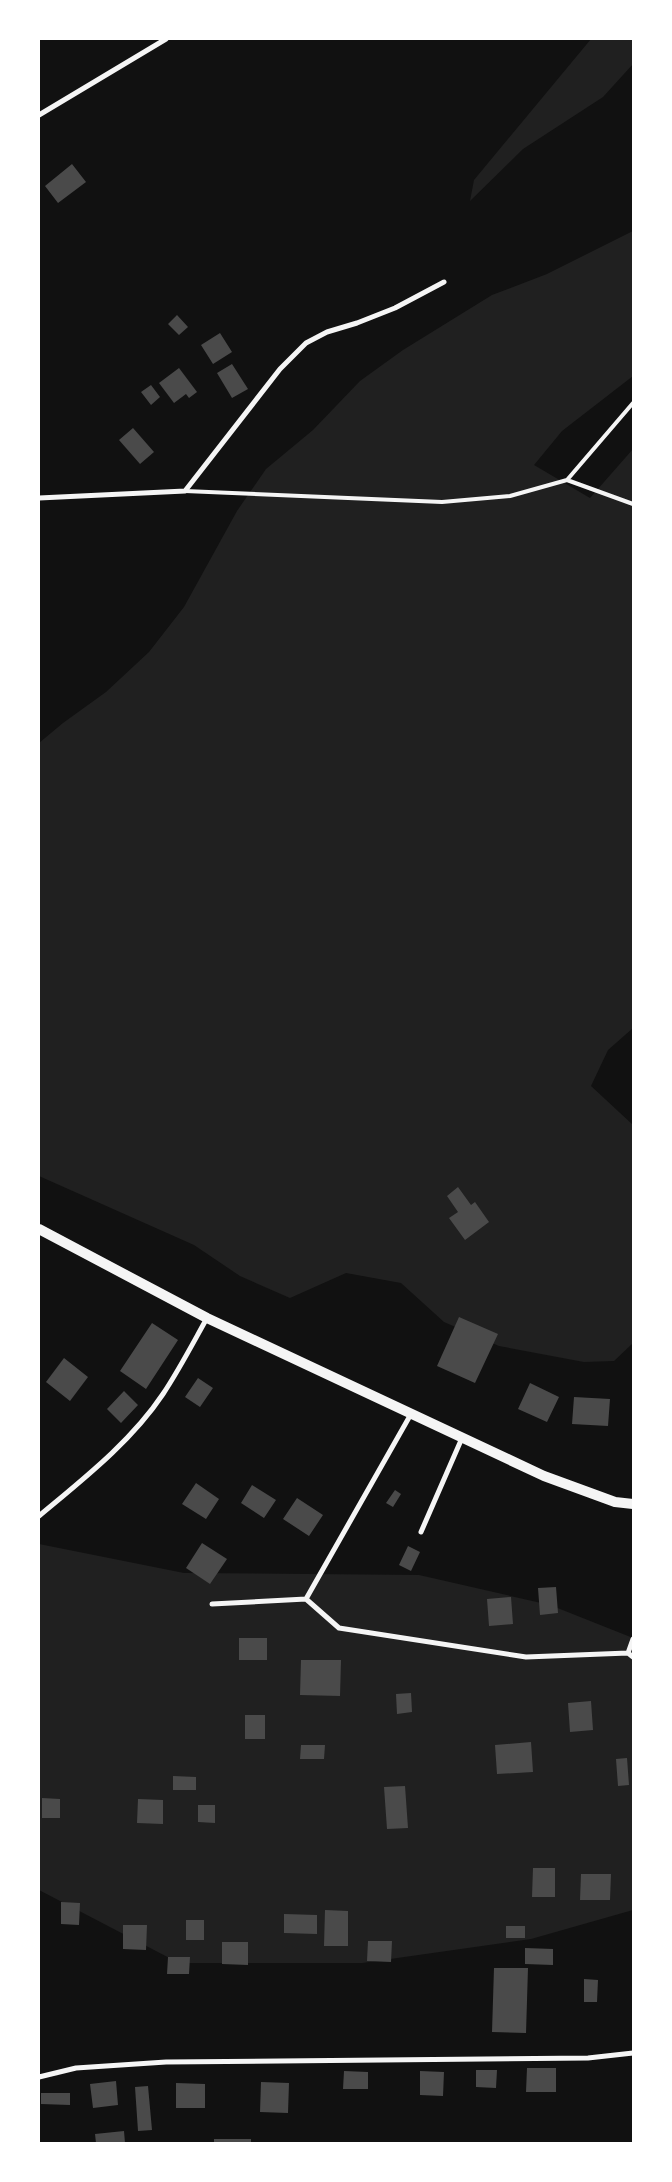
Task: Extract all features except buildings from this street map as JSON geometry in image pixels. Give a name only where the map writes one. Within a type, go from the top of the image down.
[{"type":"main road","points":[[39,1229],[207,1318],[544,1476],[615,1502],[633,1504]]},
{"type":"street","points":[[39,115],[166,39]]},
{"type":"street","points":[[39,498],[185,491],[280,369],[306,343],[327,332],[395,308],[444,282]]},
{"type":"street","points":[[39,1516],[90,1473],[134,1429],[162,1395],[207,1318]]},
{"type":"street","points":[[306,1599],[412,1414]]},
{"type":"street","points":[[421,1532],[462,1438]]},
{"type":"street","points":[[212,1604],[306,1599],[339,1628],[526,1657],[628,1653],[633,1657]]},
{"type":"street","points":[[628,1653],[633,1639]]},
{"type":"street","points":[[39,2076],[76,2068],[166,2062],[588,2058],[633,2053]]},
{"type":"lane","points":[[185,491],[442,502],[510,496],[567,480],[633,403]]},
{"type":"lane","points":[[567,480],[633,504]]},
{"type":"shaded area","points":[[591,39],[633,39],[633,64],[603,97],[523,149],[470,201],[474,180]]},
{"type":"shaded area","points":[[633,231],[633,376],[562,431],[534,465],[590,498],[633,449],[633,1028],[608,1050],[591,1086],[633,1125],[633,1343],[614,1361],[584,1362],[499,1346],[444,1322],[401,1283],[346,1273],[290,1298],[240,1276],[194,1245],[39,1176],[39,743],[106,692],[149,652],[184,607],[237,511],[266,469],[313,430],[360,381],[403,350],[492,295],[547,274]]},
{"type":"shaded area","points":[[39,1544],[184,1573],[419,1575],[550,1605],[633,1638],[633,1910],[531,1939],[362,1963],[179,1963],[39,1890]]}]
